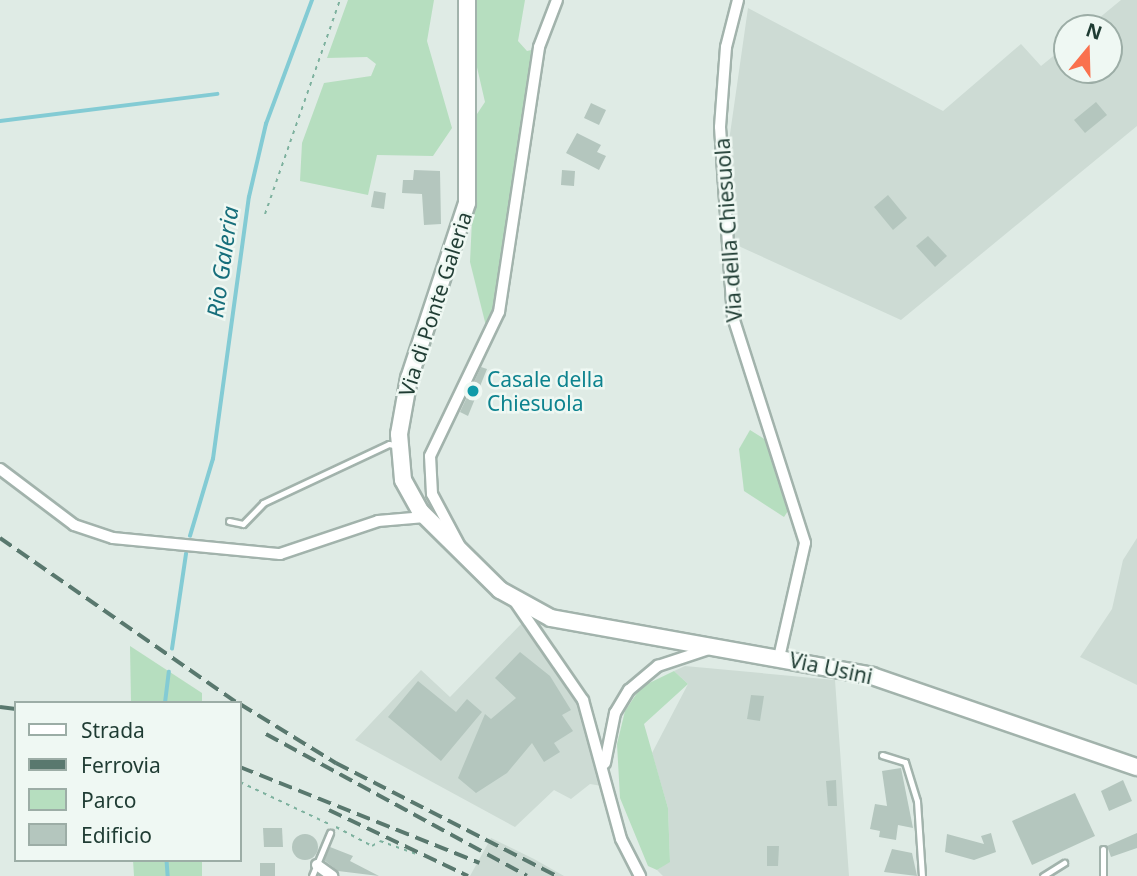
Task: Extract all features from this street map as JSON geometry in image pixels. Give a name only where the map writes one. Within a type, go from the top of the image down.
[{"type":"main road","name":"Via di Ponte Galeria","points":[[467,0],[467,203],[407,387],[398,446],[406,488],[425,517],[516,603]]},
{"type":"main road","name":"Via Usini","points":[[516,603],[578,626],[779,657],[930,693],[1137,767]]},
{"type":"street","points":[[462,554],[461,541],[432,494],[430,452],[499,312],[539,47],[557,0]]},
{"type":"street","name":"Via della Chiesuola","points":[[738,0],[726,47],[720,127],[733,317],[805,543],[779,657]]},
{"type":"street","points":[[0,469],[74,525],[121,539],[286,553],[378,521],[425,517]]},
{"type":"street","points":[[516,603],[579,692],[604,765],[621,839],[640,876]]},
{"type":"street","points":[[604,765],[615,713],[635,684],[672,659],[722,647]]},
{"type":"street","points":[[317,865],[332,876]]},
{"type":"lane","points":[[229,521],[243,524],[263,503],[389,444],[398,446]]},
{"type":"lane","points":[[882,755],[905,762],[917,801],[922,876]]},
{"type":"lane","points":[[312,876],[330,832]]},
{"type":"lane","points":[[1103,849],[1103,876]]},
{"type":"lane","points":[[1043,876],[1064,863]]},
{"type":"path","points":[[265,214],[340,0]]},
{"type":"path","points":[[242,783],[372,846],[380,842],[419,855]]},
{"type":"shaded area","points":[[1121,0],[1137,0],[1137,126],[901,320],[732,243],[728,148],[748,8],[943,111],[1021,44],[1041,66],[1053,56],[1053,84],[1123,84],[1123,14],[1104,14]]},
{"type":"shaded area","points":[[1137,538],[1137,685],[1080,657],[1112,609],[1123,560]]},
{"type":"shaded area","points":[[522,623],[579,705],[602,786],[590,784],[571,799],[554,790],[515,827],[355,740],[421,670],[450,697]]},
{"type":"shaded area","points":[[685,666],[835,680],[849,876],[663,876],[657,870],[670,861],[668,808],[652,753],[688,684],[674,671]]},
{"type":"shaded area","points":[[491,838],[534,859],[564,876],[470,876]]},
{"type":"green space","points":[[348,0],[434,0],[427,41],[452,128],[433,156],[377,155],[368,195],[300,181],[302,143],[324,83],[371,76],[376,64],[367,57],[327,58]]},
{"type":"green space","points":[[476,0],[525,0],[518,41],[527,51],[536,49],[502,287],[487,330],[470,262],[477,114],[485,102],[476,63]]},
{"type":"green space","points":[[750,430],[769,442],[792,505],[784,517],[744,491],[739,449]]},
{"type":"green space","points":[[130,646],[202,693],[202,701],[131,701]]},
{"type":"green space","points":[[674,671],[688,684],[644,724],[668,808],[670,862],[657,870],[648,866],[620,798],[617,744],[625,711],[641,687]]},
{"type":"green space","points":[[133,862],[202,862],[202,876],[134,876]]},
{"type":"building","points":[[1096,102],[1107,115],[1085,133],[1074,120]]},
{"type":"building","points":[[591,103],[606,110],[599,125],[584,118]]},
{"type":"building","points":[[577,133],[601,145],[597,152],[606,156],[599,170],[566,153]]},
{"type":"building","points":[[414,170],[440,171],[441,224],[424,225],[422,194],[402,193],[403,180],[413,180]]},
{"type":"building","points":[[562,170],[575,171],[574,186],[561,185]]},
{"type":"building","points":[[374,191],[386,193],[384,209],[371,207]]},
{"type":"building","points":[[888,195],[907,218],[893,230],[874,207]]},
{"type":"building","points":[[928,236],[947,256],[935,267],[916,246]]},
{"type":"building","name":"Casale della Chiesuola","points":[[481,367],[487,369],[468,416],[460,412]]},
{"type":"building","points":[[520,652],[550,676],[571,710],[562,715],[573,731],[554,743],[560,752],[544,762],[532,743],[507,773],[476,793],[458,778],[485,714],[491,719],[516,698],[495,678]]},
{"type":"building","points":[[418,681],[456,712],[467,699],[482,712],[441,761],[388,717]]},
{"type":"building","points":[[751,695],[764,696],[760,721],[747,719]]},
{"type":"building","points":[[901,768],[913,828],[898,825],[896,840],[879,837],[880,831],[870,829],[875,804],[887,806],[882,771]]},
{"type":"building","points":[[836,780],[837,806],[828,806],[826,781]]},
{"type":"building","points":[[1123,780],[1132,801],[1109,811],[1101,791]]},
{"type":"building","points":[[1075,793],[1095,836],[1032,865],[1012,821]]},
{"type":"building","points":[[263,828],[282,828],[283,847],[264,847]]},
{"type":"building","points":[[991,833],[996,852],[974,860],[945,852],[947,834],[984,844],[981,836]]},
{"type":"building","points":[[1137,833],[1137,848],[1111,857],[1107,846]]},
{"type":"building","points":[[305,834],[314,838],[318,847],[314,856],[305,860],[296,856],[292,847],[296,838]]},
{"type":"building","points":[[767,846],[779,846],[778,866],[767,866]]},
{"type":"building","points":[[330,847],[353,856],[350,861],[379,876],[338,871],[324,860]]},
{"type":"building","points":[[892,849],[912,853],[917,876],[884,872]]},
{"type":"building","points":[[260,863],[275,863],[275,876],[260,876]]},
{"type":"waterway","name":"Rio Galeria","points":[[190,536],[213,459],[249,197],[266,124],[312,0]]},
{"type":"waterway","points":[[0,121],[217,94]]},
{"type":"waterway","name":"Rio Galeria","points":[[172,649],[186,554]]},
{"type":"waterway","name":"Rio Galeria","points":[[165,701],[169,672]]},
{"type":"waterway","name":"Rio Galeria","points":[[167,862],[168,876]]},
{"type":"railway","points":[[0,538],[234,701]]},
{"type":"railway","points":[[242,705],[336,763],[557,876]]},
{"type":"railway","points":[[0,707],[14,709]]},
{"type":"railway","points":[[266,734],[527,876]]},
{"type":"railway","points":[[242,768],[480,863]]},
{"type":"railway","points":[[329,810],[468,876]]},
{"type":"place","name":"Casale della Chiesuola","points":[[473,391]]}]
